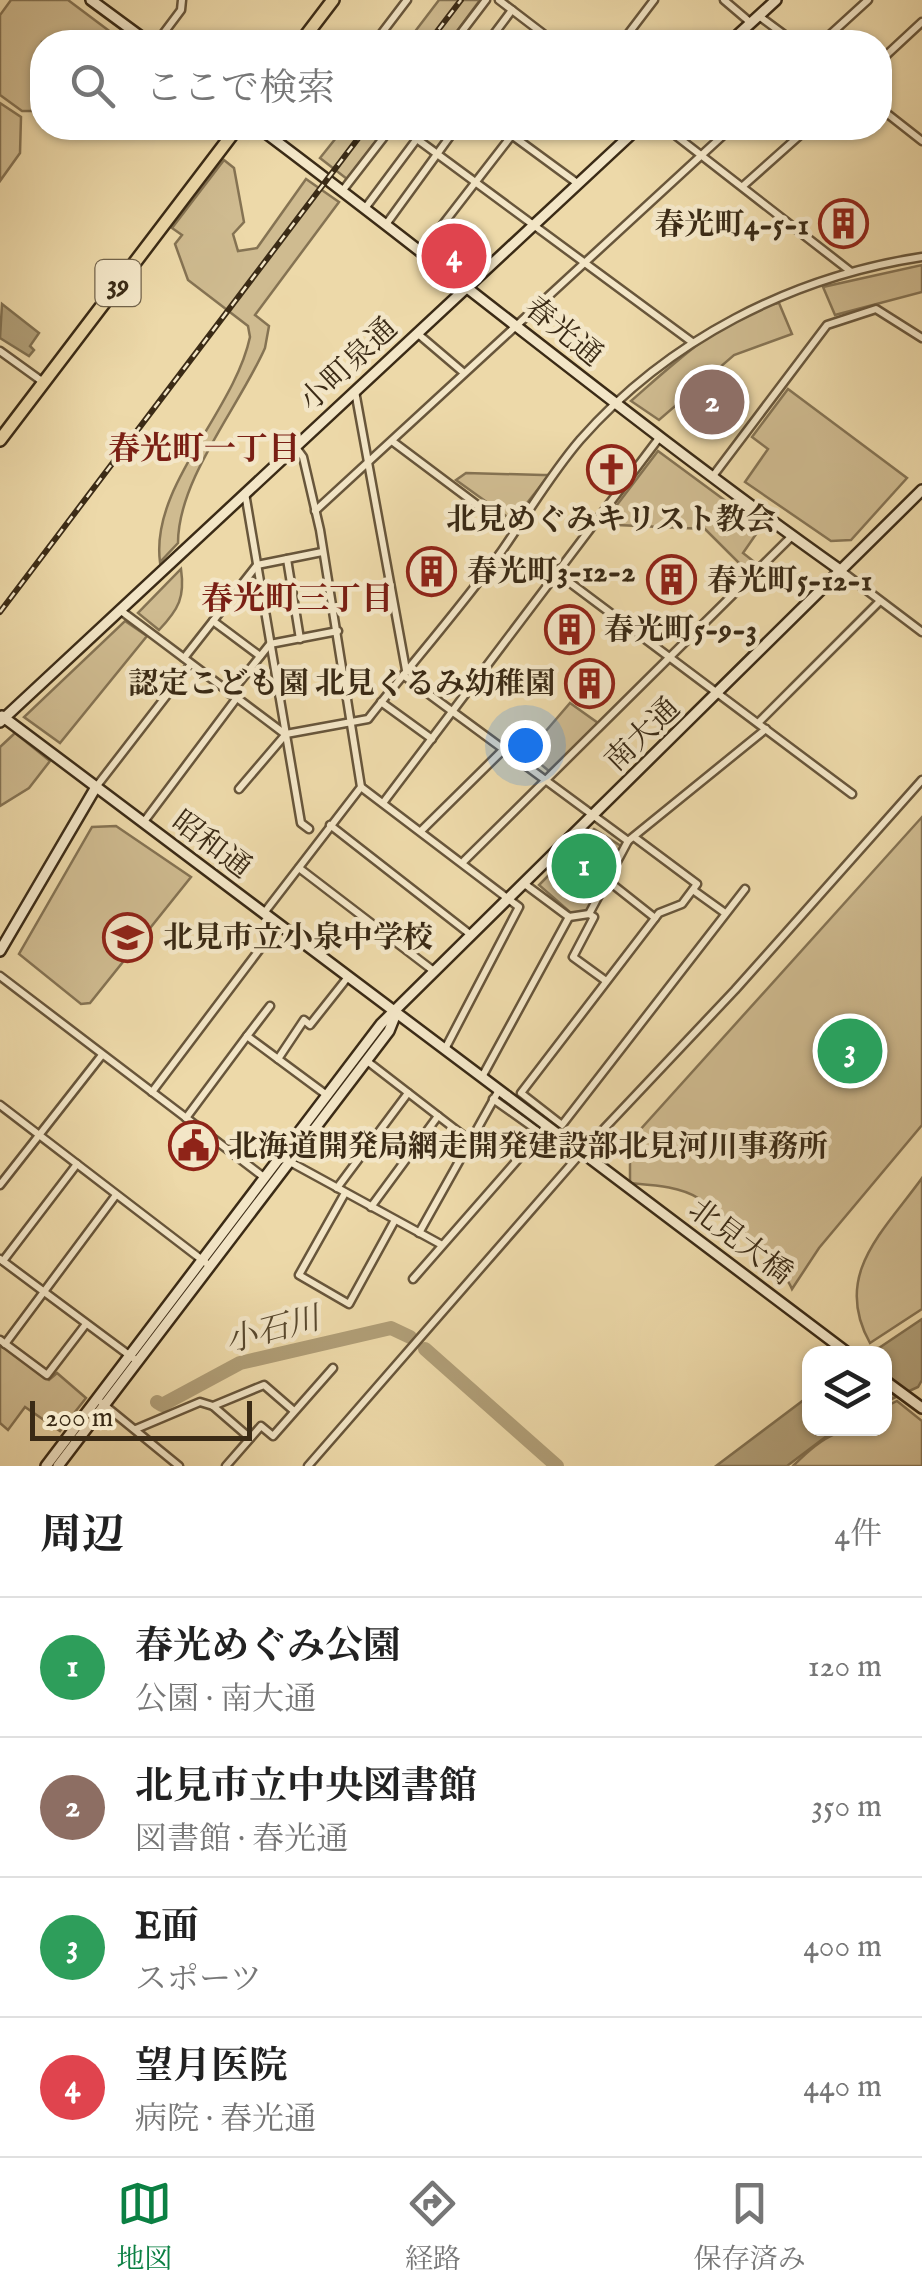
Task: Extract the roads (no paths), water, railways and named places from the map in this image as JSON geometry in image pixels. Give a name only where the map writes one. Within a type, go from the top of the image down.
[{"type":"highway","points":[[310,30],[333,0]]},
{"type":"highway","name":"39","points":[[0,440],[227,140]]},
{"type":"street","points":[[92,0],[132,30]]},
{"type":"street","points":[[166,30],[181,10],[182,0]]},
{"type":"street","points":[[384,30],[407,0]]},
{"type":"street","points":[[463,30],[486,0]]},
{"type":"street","points":[[499,0],[535,30]]},
{"type":"street","points":[[724,0],[773,30]]},
{"type":"street","points":[[744,30],[776,0]]},
{"type":"street","points":[[835,30],[868,0]]},
{"type":"street","points":[[630,30],[650,1]]},
{"type":"street","points":[[497,30],[512,10]]},
{"type":"street","points":[[892,50],[922,22]]},
{"type":"street","points":[[892,117],[922,141]]},
{"type":"street","name":"春光通","points":[[276,140],[423,250],[659,438],[840,570]]},
{"type":"street","points":[[343,190],[382,140]]},
{"type":"street","points":[[366,207],[416,140]]},
{"type":"street","points":[[418,140],[692,342]]},
{"type":"street","points":[[386,223],[447,140]]},
{"type":"street","points":[[423,250],[508,140]]},
{"type":"street","points":[[519,140],[577,183]]},
{"type":"street","name":"小町泉通","points":[[1,719],[625,140]]},
{"type":"street","points":[[681,140],[850,272]]},
{"type":"street","points":[[315,511],[718,140]]},
{"type":"street","points":[[743,186],[795,140]]},
{"type":"street","points":[[239,789],[286,734],[368,719],[503,549],[579,441],[615,404],[692,342],[764,302],[850,272],[922,257]]},
{"type":"street","points":[[712,477],[827,325],[876,309],[922,338]]},
{"type":"street","points":[[417,334],[464,373]]},
{"type":"street","points":[[0,350],[43,382]]},
{"type":"street","points":[[355,390],[404,672],[594,816],[696,884],[682,904],[655,918],[521,1093],[562,1125]]},
{"type":"street","points":[[384,803],[659,438]]},
{"type":"street","points":[[392,441],[512,531]]},
{"type":"street","points":[[264,914],[361,786],[315,511],[303,457],[295,446]]},
{"type":"street","name":"南大通","points":[[58,1466],[133,1358],[331,1098],[381,1024],[922,490]]},
{"type":"street","points":[[245,492],[300,823],[309,829]]},
{"type":"street","points":[[464,861],[792,536]]},
{"type":"street","points":[[0,951],[96,788],[257,565],[322,552]]},
{"type":"street","points":[[287,559],[300,638]]},
{"type":"street","points":[[840,570],[922,632]]},
{"type":"street","points":[[557,573],[852,794]]},
{"type":"street","points":[[758,723],[880,601]]},
{"type":"street","points":[[120,610],[286,734]]},
{"type":"street","points":[[213,621],[260,656]]},
{"type":"street","points":[[143,824],[270,644],[338,631]]},
{"type":"street","points":[[381,702],[432,739]]},
{"type":"street","name":"昭和通","points":[[1,719],[445,1049]]},
{"type":"street","points":[[589,914],[631,839],[766,729]]},
{"type":"street","points":[[422,830],[504,749]]},
{"type":"street","points":[[308,1466],[581,1152],[736,990],[922,780]]},
{"type":"street","points":[[361,786],[464,861],[519,912],[445,1049]]},
{"type":"street","points":[[330,825],[471,935]]},
{"type":"street","points":[[299,868],[435,972]]},
{"type":"street","points":[[607,880],[655,918]]},
{"type":"street","points":[[526,884],[569,917],[594,917],[573,957],[606,981]]},
{"type":"street","points":[[419,1233],[468,1139],[500,1095],[550,1140],[745,889]]},
{"type":"street","points":[[694,890],[725,914]]},
{"type":"street","points":[[482,1077],[569,917]]},
{"type":"street","points":[[152,1092],[278,925]]},
{"type":"street","points":[[0,976],[269,1181]]},
{"type":"street","points":[[278,1058],[304,1020],[310,1025],[348,976]]},
{"type":"street","points":[[186,1118],[270,1006]]},
{"type":"street","name":"南大通","points":[[331,1098],[389,1030],[396,1013]]},
{"type":"street","points":[[248,1036],[331,1098]]},
{"type":"street","name":"北見大橋","points":[[445,1049],[500,1095],[838,1346]]},
{"type":"street","points":[[0,1185],[102,1055]]},
{"type":"street","points":[[366,1060],[468,1139]]},
{"type":"street","points":[[336,1188],[408,1093]]},
{"type":"street","points":[[0,1105],[206,1263]]},
{"type":"street","points":[[371,1206],[438,1116]]},
{"type":"street","points":[[413,1279],[540,1133]]},
{"type":"street","points":[[285,1159],[442,1245]]},
{"type":"street","points":[[78,1164],[1,1260],[133,1358]]},
{"type":"street","points":[[346,1193],[299,1276],[349,1304],[396,1220]]},
{"type":"street","points":[[86,1324],[47,1376],[3,1342],[116,1195]]},
{"type":"street","points":[[226,1466],[261,1426],[273,1436],[333,1368]]},
{"type":"street","points":[[212,1406],[264,1385],[294,1412]]},
{"type":"street","points":[[892,1386],[922,1408]]},
{"type":"street","points":[[101,1402],[180,1466]]},
{"type":"street","name":"南大通","points":[[46,1466],[101,1402]]},
{"type":"street","points":[[136,1429],[200,1402],[212,1406],[250,1438]]},
{"type":"waterway","name":"小石川","points":[[157,1402],[162,1405],[240,1363],[391,1328],[410,1337]]},
{"type":"waterway","name":"小石川","points":[[425,1349],[557,1466]]},
{"type":"railway","points":[[438,30],[461,0]]},
{"type":"railway","points":[[0,612],[357,140]]},
{"type":"place","name":"春光町4-5-1","points":[[844,224]]},
{"type":"place","name":"望月医院","points":[[454,256]]},
{"type":"place","name":"北見市立中央図書館","points":[[712,402]]},
{"type":"place","name":"北見めぐみキリスト教会","points":[[611,470]]},
{"type":"place","name":"春光町3-12-2","points":[[432,571]]},
{"type":"place","name":"春光町5-12-1","points":[[672,580]]},
{"type":"place","name":"春光町5-9-3","points":[[569,629]]},
{"type":"place","name":"認定こども園 北見くるみ幼稚園","points":[[590,683]]},
{"type":"place","name":"春光めぐみ公園","points":[[584,866]]},
{"type":"place","name":"北見市立小泉中学校","points":[[128,937]]},
{"type":"place","name":"E面","points":[[850,1051]]},
{"type":"place","name":"北海道開発局網走開発建設部北見河川事務所","points":[[193,1146]]},
{"type":"district","name":"春光町一丁目","points":[[204,448]]},
{"type":"district","name":"春光町三丁目","points":[[297,598]]}]
